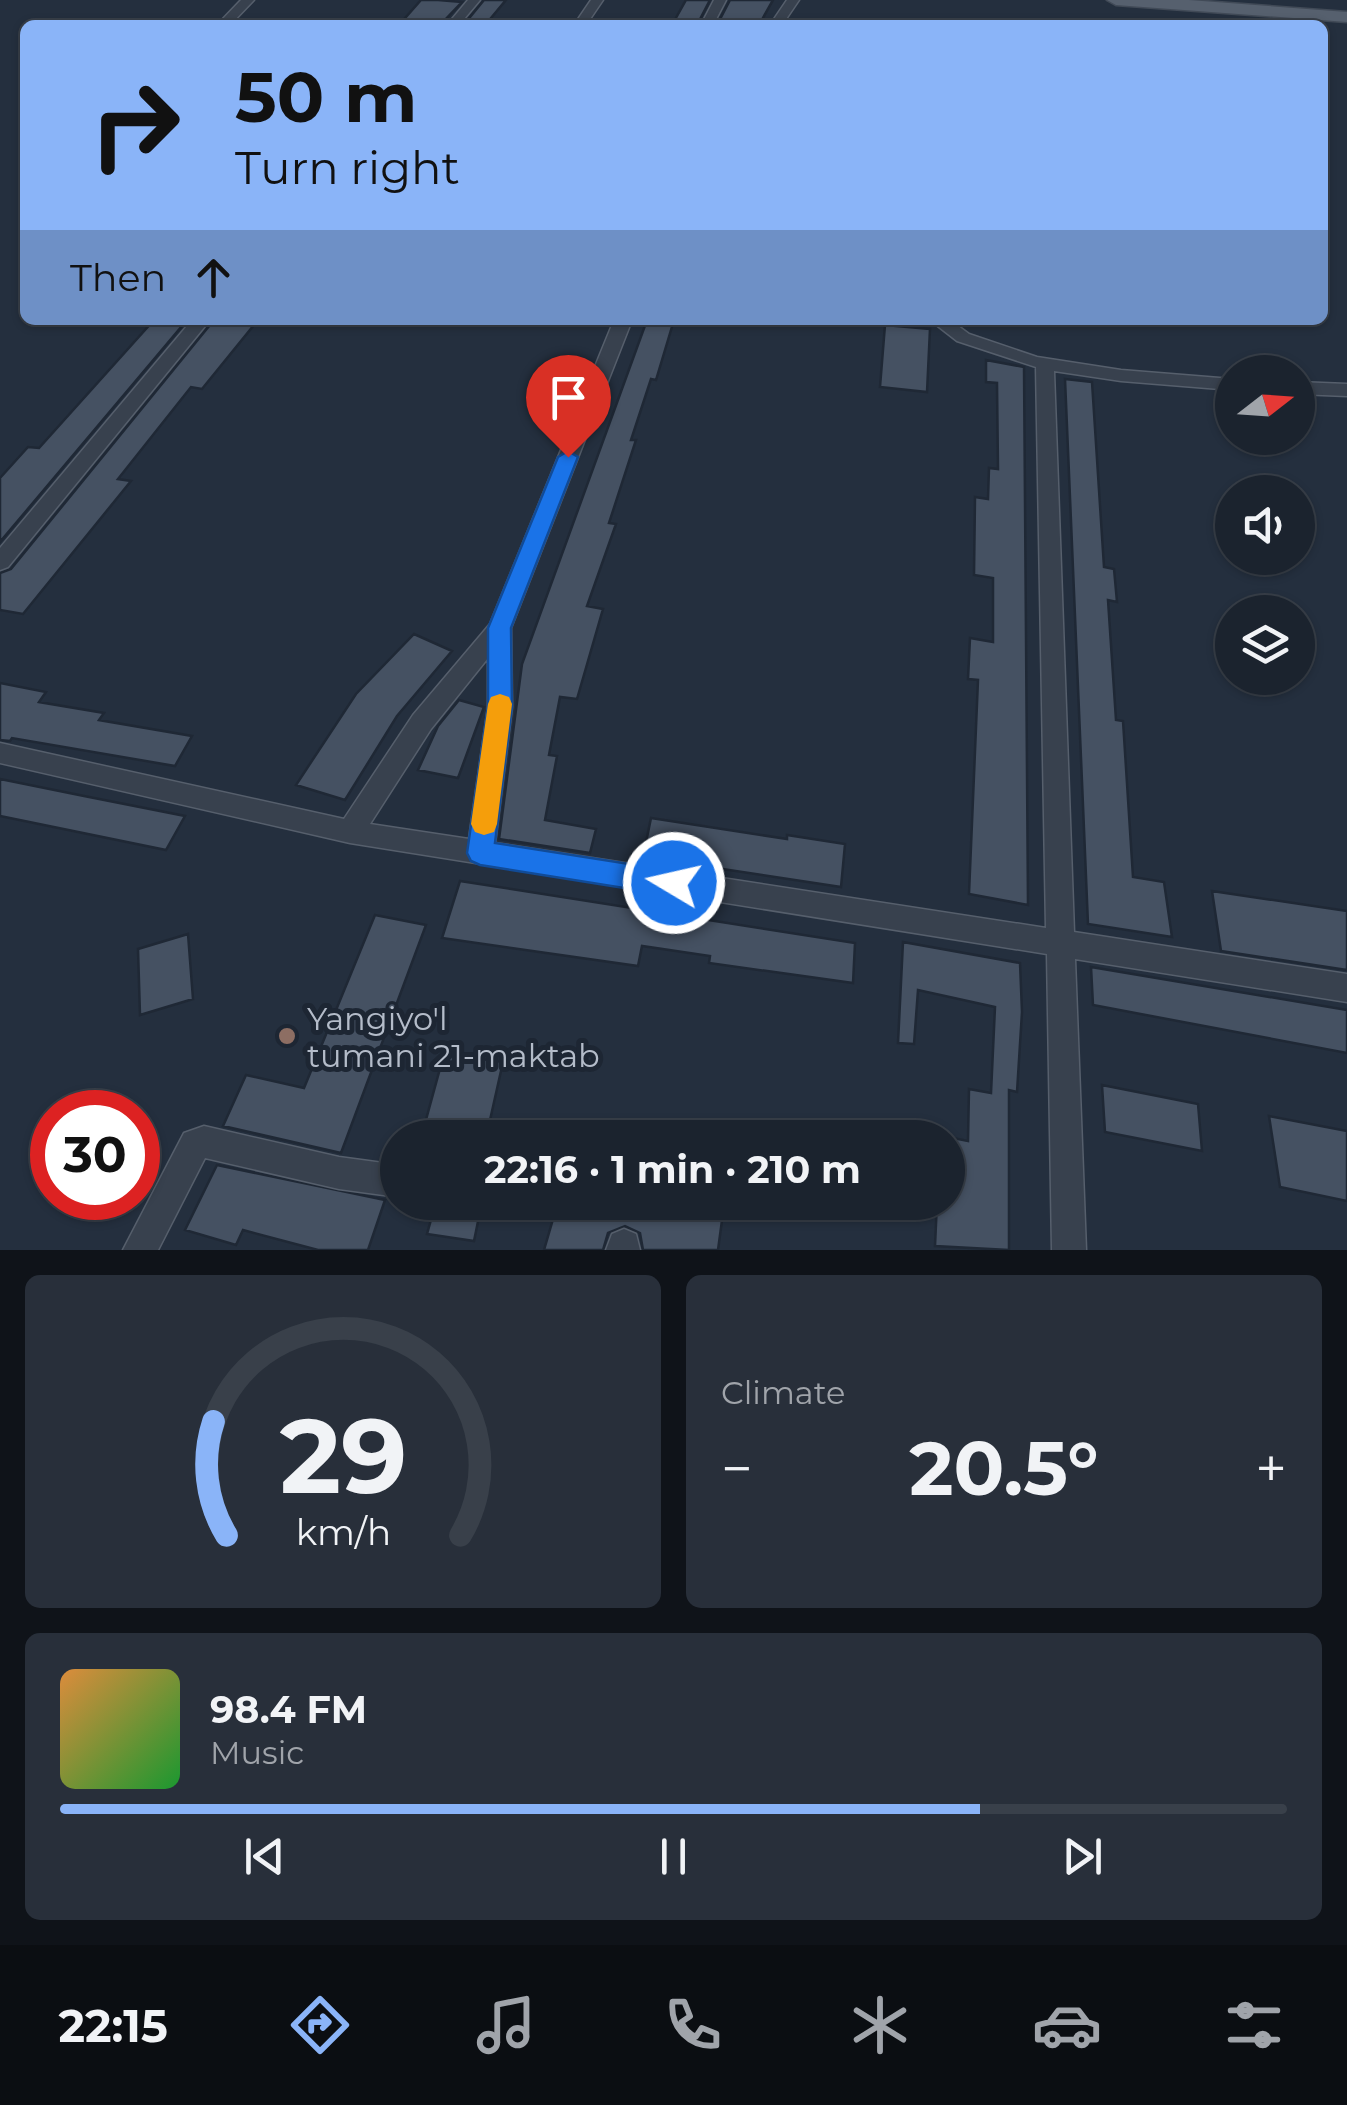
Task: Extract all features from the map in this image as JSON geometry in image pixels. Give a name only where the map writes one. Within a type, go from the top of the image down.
[{"type":"main road","points":[[1116,0],[1347,13]]},
{"type":"main road","points":[[1206,0],[1347,13]]},
{"type":"street","points":[[228,20],[248,0]]},
{"type":"street","points":[[456,20],[474,0]]},
{"type":"street","points":[[0,562],[197,325]]},
{"type":"street","points":[[350,832],[422,722],[500,628],[621,325]]},
{"type":"street","points":[[947,325],[973,344],[1045,362],[1142,380],[1215,383]]},
{"type":"street","points":[[1045,362],[1069,1250]]},
{"type":"street","points":[[1315,389],[1347,390]]},
{"type":"street","points":[[480,853],[500,706],[500,628]]},
{"type":"street","points":[[0,753],[350,832],[1347,988]]},
{"type":"street","points":[[140,1250],[195,1144],[204,1142],[338,1174],[380,1179]]},
{"type":"building","points":[[421,0],[462,2],[445,20],[403,20]]},
{"type":"building","points":[[484,0],[506,0],[489,20],[468,20]]},
{"type":"building","points":[[686,0],[710,0],[700,20],[675,20]]},
{"type":"building","points":[[730,0],[773,0],[762,20],[720,20]]},
{"type":"building","points":[[150,325],[183,325],[0,542],[0,478],[28,447],[39,448]]},
{"type":"building","points":[[210,325],[254,325],[202,389],[191,387],[118,479],[131,481],[23,614],[0,610],[0,573],[11,569]]},
{"type":"building","points":[[645,325],[672,325],[656,380],[651,379],[631,440],[636,440],[609,523],[616,524],[587,606],[603,609],[577,699],[560,697],[549,755],[557,756],[545,820],[596,829],[590,853],[499,839],[522,664]]},
{"type":"building","points":[[885,325],[930,329],[927,392],[880,387]]},
{"type":"building","points":[[986,360],[1024,367],[1028,905],[969,894],[978,680],[968,679],[970,638],[993,642],[993,578],[974,575],[975,497],[988,499],[989,468],[998,469],[997,383],[986,382]]},
{"type":"building","points":[[1065,379],[1092,382],[1104,567],[1114,569],[1117,602],[1108,600],[1116,720],[1123,721],[1133,877],[1164,882],[1172,937],[1088,924]]},
{"type":"building","points":[[414,634],[452,651],[397,716],[345,800],[296,785],[356,694]]},
{"type":"building","points":[[0,683],[46,692],[39,702],[104,713],[99,720],[192,736],[175,766],[12,738],[0,740]]},
{"type":"building","points":[[459,700],[484,707],[458,778],[418,770],[438,726]]},
{"type":"building","points":[[0,779],[185,816],[166,850],[0,816]]},
{"type":"building","points":[[651,818],[845,844],[841,887],[643,857]]},
{"type":"building","points":[[460,881],[855,943],[853,983],[709,963],[710,956],[642,946],[638,966],[442,938]]},
{"type":"building","points":[[1212,891],[1347,911],[1347,970],[1221,951]]},
{"type":"building","points":[[375,915],[426,925],[341,1153],[223,1126],[246,1075],[304,1088]]},
{"type":"building","points":[[188,934],[193,999],[140,1015],[138,949]]},
{"type":"building","points":[[903,942],[1020,963],[1022,1012],[1017,1092],[1009,1090],[1009,1250],[935,1246],[936,1220],[965,1220],[969,1089],[991,1093],[995,1007],[918,990],[914,1044],[898,1043]]},
{"type":"building","points":[[1091,967],[1347,1010],[1347,1053],[1093,1005]]},
{"type":"building","points":[[444,1054],[503,1062],[490,1120],[426,1120]]},
{"type":"building","points":[[1102,1085],[1198,1104],[1202,1151],[1105,1132]]},
{"type":"building","points":[[1269,1116],[1347,1131],[1347,1201],[1280,1187]]},
{"type":"building","points":[[217,1165],[380,1199],[380,1215],[368,1250],[318,1250],[243,1230],[236,1245],[185,1230]]},
{"type":"building","points":[[431,1220],[478,1220],[474,1241],[427,1234]]},
{"type":"building","points":[[553,1220],[722,1220],[718,1250],[643,1250],[640,1233],[625,1226],[608,1233],[603,1250],[544,1250]]},
{"type":"slow traffic","points":[[484,824],[500,704]]},
{"type":"place","name":"Yangiyo'l tumani 21-maktab","points":[[287,1036]]},
{"type":"route","points":[[568,457],[500,628],[500,706],[480,853],[674,883]]}]
